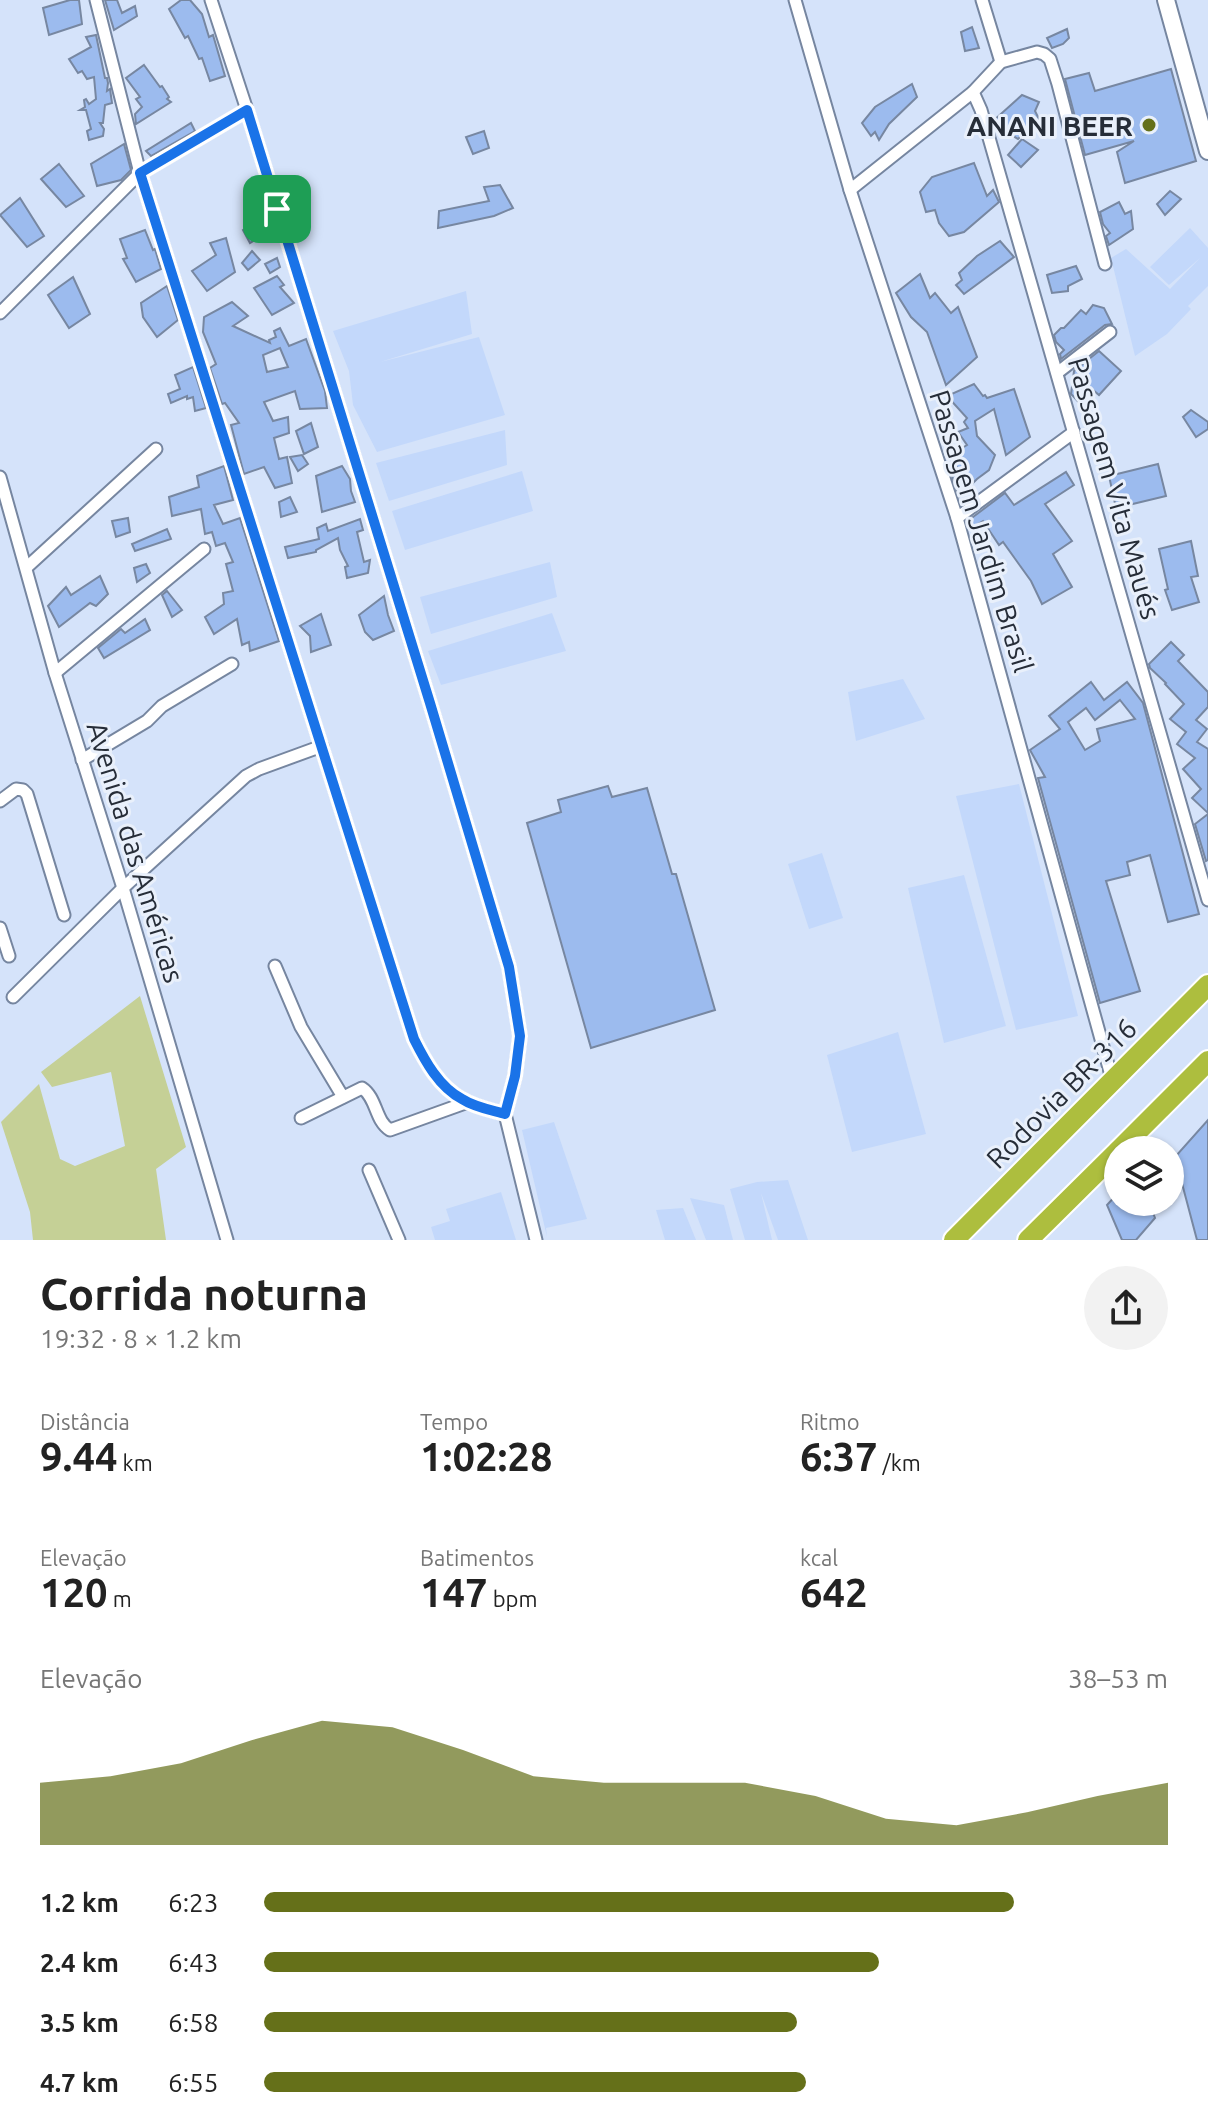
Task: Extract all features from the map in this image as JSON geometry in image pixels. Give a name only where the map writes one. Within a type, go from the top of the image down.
[{"type":"highway","name":"Rodovia BR-316","points":[[954,1240],[1208,985]]},
{"type":"highway","points":[[1132,1136],[1208,1061]]},
{"type":"highway","points":[[1028,1240],[1104,1164]]},
{"type":"street","points":[[96,0],[140,173],[414,1039],[435,1075],[461,1099],[505,1114]]},
{"type":"street","points":[[211,0],[509,967],[520,1036],[515,1076],[505,1114],[536,1240]]},
{"type":"street","name":"Passagem Jardim Brasil","points":[[795,0],[850,190],[957,518],[1112,1079]]},
{"type":"street","points":[[982,0],[1001,62]]},
{"type":"street","points":[[1166,0],[1208,151]]},
{"type":"street","points":[[850,190],[973,92],[1001,62],[1037,52],[1050,59],[1053,66],[1105,264]]},
{"type":"street","name":"Passagem Vita Maués","points":[[973,92],[981,110],[1208,900]]},
{"type":"street","points":[[0,313],[140,173],[247,110]]},
{"type":"street","points":[[1057,373],[1110,332]]},
{"type":"street","points":[[957,518],[1074,432]]},
{"type":"street","points":[[27,567],[156,449]]},
{"type":"street","name":"Avenida das Américas","points":[[0,477],[55,673],[123,888],[227,1240]]},
{"type":"street","points":[[55,673],[204,549]]},
{"type":"street","points":[[82,760],[232,664]]},
{"type":"street","points":[[13,997],[123,888],[246,776],[322,746]]},
{"type":"street","points":[[0,801],[16,789],[27,794],[64,915]]},
{"type":"street","points":[[0,928],[9,956]]},
{"type":"street","points":[[275,966],[301,1027],[343,1097]]},
{"type":"street","points":[[301,1118],[359,1089],[369,1093],[384,1127],[390,1130],[468,1102]]},
{"type":"street","points":[[369,1170],[399,1240]]},
{"type":"shaded area","points":[[1190,228],[1208,248],[1208,286],[1167,334],[1135,356],[1111,258],[1126,249],[1170,289],[1200,258],[1169,285],[1150,267]]},
{"type":"shaded area","points":[[466,291],[472,334],[380,362],[479,337],[505,415],[377,452],[353,405],[349,371],[333,331]]},
{"type":"shaded area","points":[[505,430],[507,465],[389,501],[376,463]]},
{"type":"shaded area","points":[[522,471],[533,511],[405,550],[392,511]]},
{"type":"shaded area","points":[[550,562],[557,597],[431,634],[420,597]]},
{"type":"shaded area","points":[[552,613],[566,651],[441,685],[428,651]]},
{"type":"shaded area","points":[[903,679],[925,719],[856,741],[848,692]]},
{"type":"shaded area","points":[[1019,784],[1078,1016],[1016,1030],[956,796]]},
{"type":"shaded area","points":[[822,853],[843,918],[809,929],[788,864]]},
{"type":"shaded area","points":[[964,875],[1006,1026],[944,1043],[908,888]]},
{"type":"shaded area","points":[[898,1032],[926,1134],[852,1152],[827,1055]]},
{"type":"shaded area","points":[[554,1122],[587,1219],[546,1228],[547,1237],[522,1130]]},
{"type":"shaded area","points":[[788,1180],[808,1240],[778,1240],[761,1193],[772,1240],[745,1240],[730,1189],[757,1182]]},
{"type":"shaded area","points":[[501,1192],[516,1240],[435,1240],[431,1227],[450,1221],[446,1209]]},
{"type":"shaded area","points":[[690,1198],[724,1205],[733,1240],[706,1240]]},
{"type":"shaded area","points":[[683,1208],[696,1240],[665,1240],[656,1210]]},
{"type":"green space","points":[[140,996],[186,1147],[156,1169],[166,1240],[33,1240],[30,1212],[1,1122],[39,1084],[60,1159],[75,1166],[125,1146],[111,1072],[52,1087],[41,1072]]},
{"type":"building","points":[[79,0],[82,24],[49,35],[43,8]]},
{"type":"building","points":[[105,0],[117,0],[122,13],[135,6],[137,16],[114,30]]},
{"type":"building","points":[[181,0],[190,0],[202,14],[209,37],[213,35],[225,76],[210,81],[202,58],[199,59],[188,36],[185,38],[169,9]]},
{"type":"building","points":[[972,27],[979,48],[965,51],[961,32]]},
{"type":"building","points":[[1067,29],[1069,38],[1052,48],[1047,38]]},
{"type":"building","points":[[96,35],[112,103],[105,105],[103,123],[100,123],[104,129],[103,136],[89,140],[87,131],[91,129],[86,110],[80,110],[85,107],[84,100],[89,104],[96,99],[94,77],[87,79],[82,71],[78,73],[69,59],[91,47],[86,37]]},
{"type":"building","points":[[144,65],[171,102],[136,124],[135,114],[142,107],[136,99],[140,97],[126,78]]},
{"type":"building","name":"ANANI BEER","points":[[1171,69],[1196,161],[1125,183],[1117,152],[1134,141],[1085,155],[1065,79],[1089,73],[1095,91]]},
{"type":"building","points":[[912,84],[917,97],[889,124],[879,140],[875,132],[871,136],[862,123],[875,107]]},
{"type":"building","points":[[1022,95],[1039,102],[1035,111],[1039,119],[1018,139],[993,121]]},
{"type":"building","points":[[191,123],[195,131],[151,156],[146,151]]},
{"type":"building","points":[[484,131],[489,148],[473,154],[466,137]]},
{"type":"building","points":[[1022,139],[1038,150],[1021,167],[1008,155]]},
{"type":"building","points":[[124,144],[131,170],[121,180],[97,186],[91,164]]},
{"type":"building","points":[[974,163],[987,196],[993,190],[999,202],[964,232],[949,236],[939,223],[935,210],[926,212],[920,192],[932,177]]},
{"type":"building","points":[[59,164],[84,196],[66,207],[41,179]]},
{"type":"building","points":[[500,185],[513,208],[494,216],[438,228],[439,211],[489,201],[484,187]]},
{"type":"building","points":[[1170,191],[1181,199],[1165,215],[1157,204]]},
{"type":"building","points":[[20,198],[44,236],[27,247],[0,215]]},
{"type":"building","points":[[1119,202],[1125,214],[1131,211],[1133,229],[1109,245],[1106,236],[1110,233],[1103,224],[1100,212]]},
{"type":"building","points":[[265,214],[272,230],[250,243],[243,230]]},
{"type":"building","points":[[145,230],[161,269],[136,282],[123,259],[127,258],[120,239]]},
{"type":"building","points":[[226,238],[235,272],[207,291],[192,271],[216,255],[210,243]]},
{"type":"building","points":[[1000,241],[1014,257],[964,294],[956,285],[962,280],[959,273]]},
{"type":"building","points":[[252,251],[260,260],[248,270],[242,263]]},
{"type":"building","points":[[277,258],[280,267],[270,273],[265,264]]},
{"type":"building","points":[[1076,266],[1082,279],[1068,286],[1068,291],[1052,293],[1047,275]]},
{"type":"building","points":[[920,274],[930,298],[935,293],[951,313],[958,307],[977,357],[946,385],[927,332],[911,317],[896,293]]},
{"type":"building","points":[[277,276],[284,285],[280,287],[294,303],[272,315],[254,288]]},
{"type":"building","points":[[73,277],[90,314],[69,328],[48,295]]},
{"type":"building","points":[[167,286],[178,320],[157,337],[143,317],[141,303]]},
{"type":"building","points":[[232,302],[248,316],[233,326],[270,343],[269,340],[276,337],[274,331],[280,328],[289,346],[306,339],[325,391],[327,408],[300,409],[295,391],[264,402],[273,421],[288,417],[289,433],[274,438],[279,459],[287,457],[292,483],[275,488],[264,467],[244,474],[231,425],[239,423],[225,403],[222,404],[210,368],[216,364],[203,332],[204,317]],"holes":[[[280,348],[288,367],[267,372],[263,355]]]},
{"type":"building","points":[[1093,305],[1104,308],[1112,324],[1105,325],[1061,359],[1060,354],[1064,350],[1054,335],[1081,310],[1086,314]]},
{"type":"building","points":[[1099,351],[1121,371],[1099,395],[1093,390],[1085,409],[1071,394],[1074,371]]},
{"type":"building","points":[[193,367],[206,408],[195,411],[193,397],[187,399],[187,396],[171,403],[168,394],[180,389],[175,375]]},
{"type":"building","points":[[974,384],[987,398],[1014,389],[1030,437],[1006,455],[994,409],[975,421],[977,436],[995,455],[989,470],[959,497],[952,476],[961,472],[948,457],[967,445],[958,432],[968,428],[964,422],[967,418],[947,396]]},
{"type":"building","points":[[1191,410],[1208,422],[1208,429],[1196,437],[1183,417]]},
{"type":"building","points":[[311,423],[318,447],[304,454],[296,431]]},
{"type":"building","points":[[302,455],[308,464],[298,471],[290,457]]},
{"type":"building","points":[[1158,464],[1166,496],[1116,508],[1109,476]]},
{"type":"building","points":[[224,466],[233,500],[214,505],[223,524],[240,518],[279,641],[250,651],[249,642],[242,645],[237,619],[214,634],[205,617],[224,604],[223,593],[233,591],[226,564],[233,562],[225,543],[216,546],[212,532],[205,534],[201,509],[172,516],[169,497],[199,487],[197,476]]},
{"type":"building","points":[[342,466],[350,479],[355,502],[322,512],[316,476]]},
{"type":"building","points":[[1066,472],[1074,485],[1045,504],[1072,541],[1053,554],[1072,587],[1042,604],[1031,581],[1003,542],[999,545],[983,521],[973,527],[969,520],[1005,493],[1014,505]]},
{"type":"building","points":[[290,497],[297,512],[281,517],[279,502]]},
{"type":"building","points":[[128,518],[130,532],[116,537],[112,521]]},
{"type":"building","points":[[360,519],[363,530],[357,532],[364,562],[370,560],[368,573],[347,578],[345,567],[348,566],[338,538],[316,552],[288,558],[285,547],[319,539],[317,528],[326,524],[328,531]]},
{"type":"building","points":[[167,529],[171,539],[135,551],[132,544]]},
{"type":"building","points":[[1191,541],[1198,576],[1191,577],[1199,602],[1172,610],[1165,590],[1168,589],[1159,549]]},
{"type":"building","points":[[146,564],[150,573],[137,582],[134,568]]},
{"type":"building","points":[[100,576],[108,594],[96,606],[90,603],[59,627],[48,606],[66,587],[71,595]]},
{"type":"building","points":[[167,591],[182,610],[172,617],[162,595]]},
{"type":"building","points":[[384,596],[394,631],[373,640],[365,632],[359,615]]},
{"type":"building","points":[[321,614],[331,645],[311,652],[310,636],[300,626]]},
{"type":"building","points":[[145,619],[150,630],[104,658],[98,648],[121,629],[125,633]]},
{"type":"building","points":[[1171,642],[1184,655],[1178,661],[1208,692],[1208,707],[1196,720],[1207,729],[1197,742],[1208,749],[1208,813],[1192,798],[1201,789],[1183,769],[1195,758],[1177,744],[1186,732],[1170,719],[1184,704],[1149,664]]},
{"type":"building","points":[[1091,682],[1104,700],[1127,682],[1143,703],[1199,914],[1168,922],[1150,855],[1127,862],[1130,875],[1106,881],[1140,991],[1100,1003],[1038,778],[1045,777],[1030,750],[1060,729],[1049,716]],"holes":[[[1120,700],[1135,719],[1097,729],[1100,741],[1085,750],[1068,722],[1086,708],[1095,720]]]},
{"type":"building","points":[[608,786],[612,797],[647,788],[672,874],[676,874],[715,1010],[591,1048],[527,823],[561,812],[558,800]]},
{"type":"building","points":[[1208,814],[1208,860],[1206,861],[1195,824]]},
{"type":"building","points":[[1208,1120],[1208,1240],[1197,1240],[1184,1191],[1184,1147]]},
{"type":"building","points":[[1112,1216],[1154,1216],[1136,1240],[1122,1240]]},
{"type":"place","name":"ANANI BEER","points":[[1149,125]]},
{"type":"route","points":[[247,110],[277,209],[509,967],[520,1036],[515,1076],[505,1114],[461,1099],[448,1089],[423,1058],[414,1039],[140,173],[247,110]]}]
